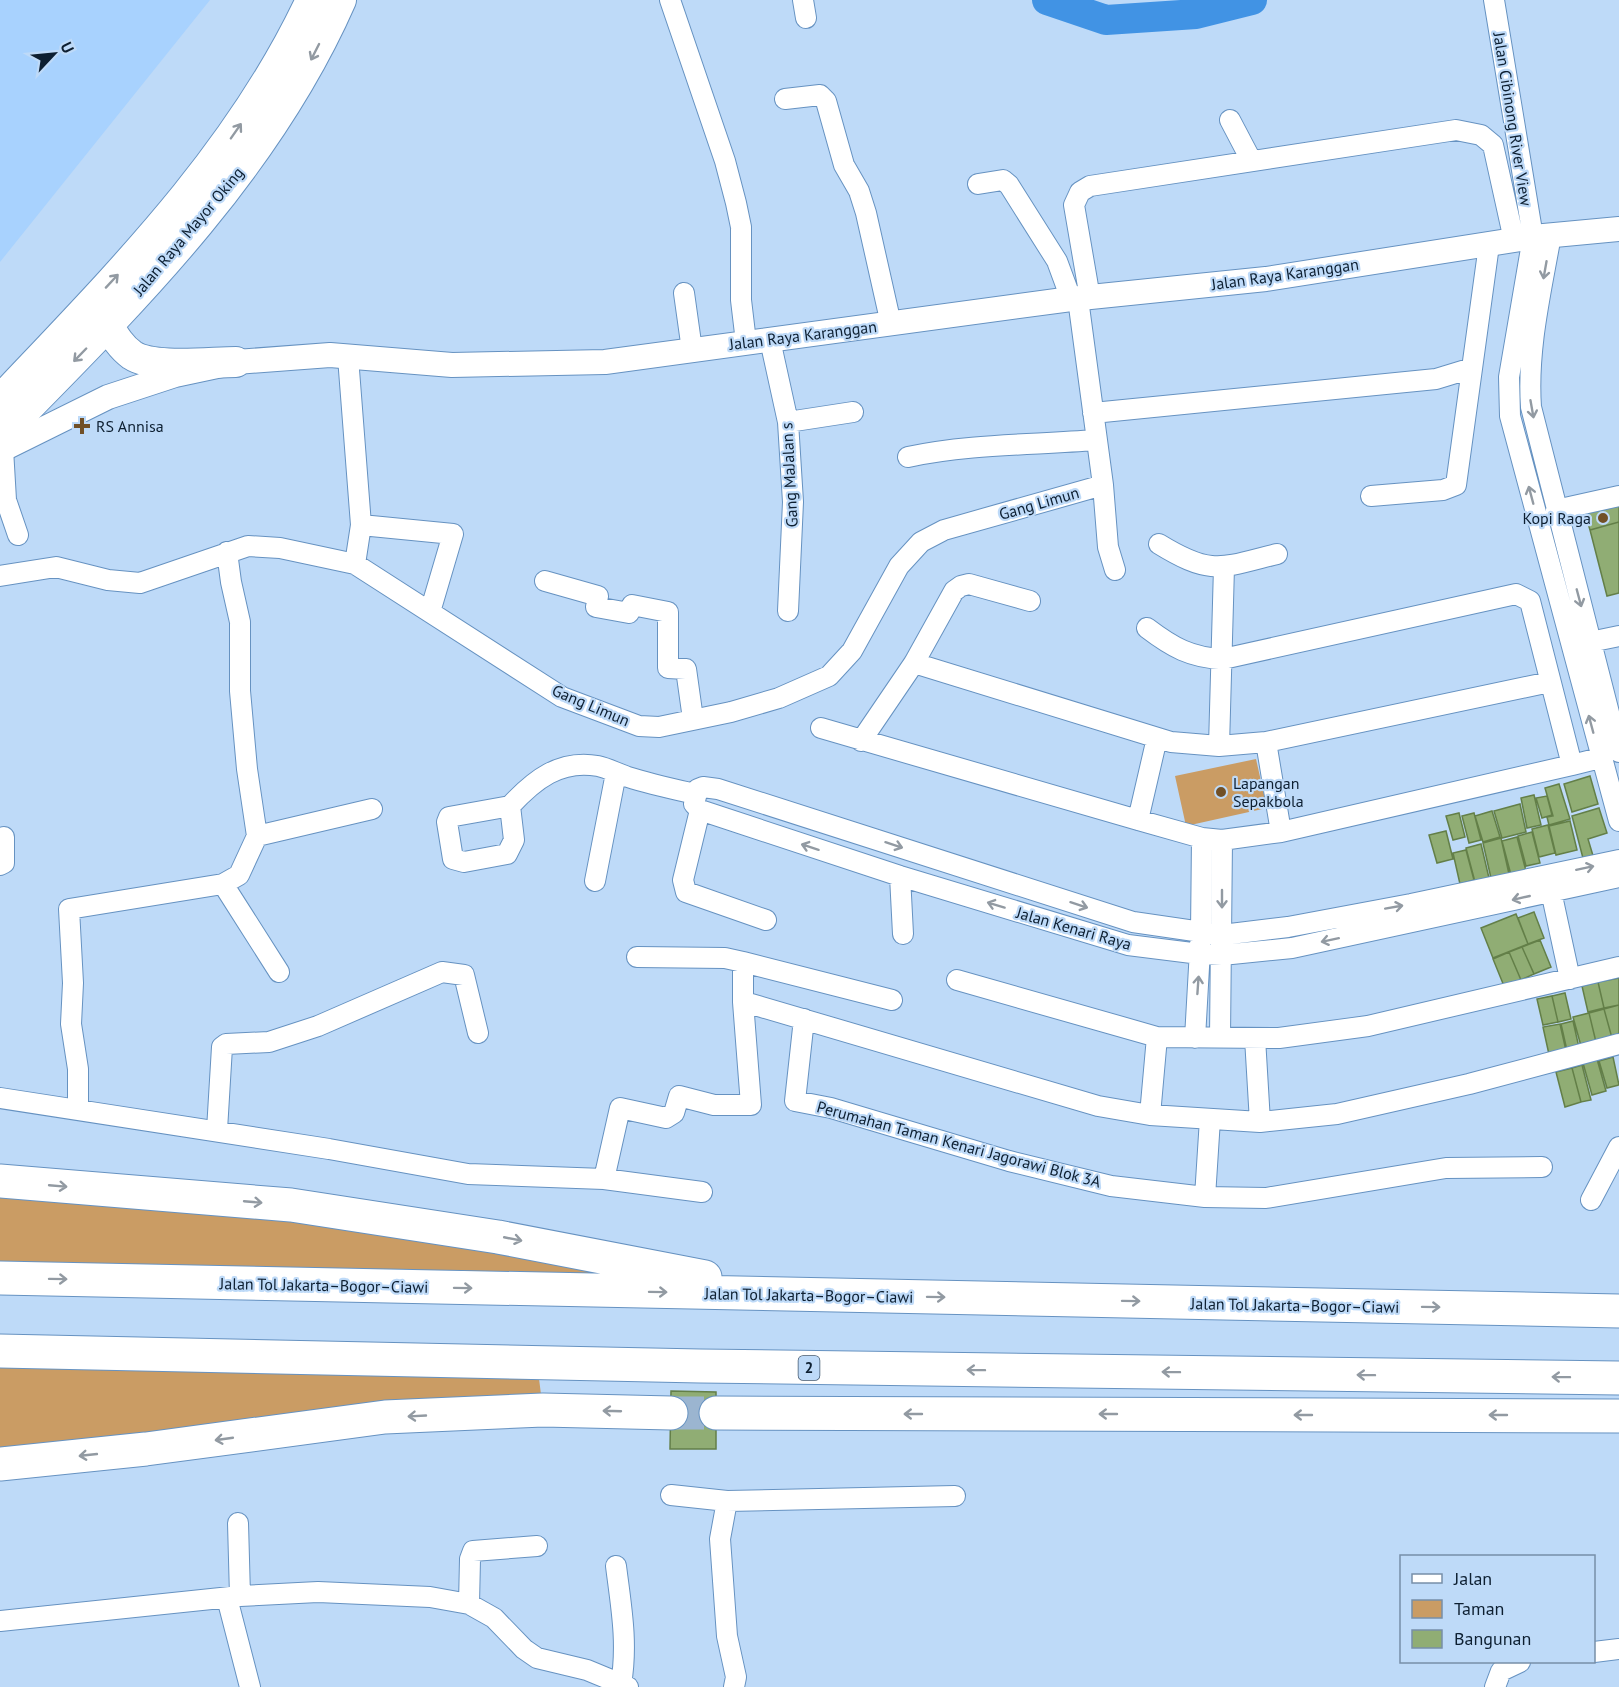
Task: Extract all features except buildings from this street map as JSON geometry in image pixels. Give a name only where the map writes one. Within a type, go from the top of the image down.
[{"type":"highway","points":[[0,1181],[291,1205],[498,1237],[794,1294]]},
{"type":"highway","name":"Jalan Tol Jakarta–Bogor–Ciawi","points":[[0,1278],[1619,1311]]},
{"type":"highway","name":"2","points":[[0,1351],[688,1366],[1619,1378]]},
{"type":"highway","points":[[0,1464],[146,1449],[385,1417],[543,1410],[670,1413]]},
{"type":"highway","points":[[716,1413],[1619,1416]]},
{"type":"main road","name":"Jalan Raya Mayor Oking","points":[[0,400],[146,244],[199,182],[257,99],[311,0]]},
{"type":"main road","name":"Jalan Raya Mayor Oking","points":[[1,444],[108,326],[219,197],[256,149],[304,72],[341,0]]},
{"type":"main road","points":[[108,326],[118,343],[133,356],[152,362],[236,362]]},
{"type":"street","points":[[670,0],[725,161],[736,203],[741,227],[739,253],[746,342]]},
{"type":"street","name":"Jalan Cibinong River View","points":[[1494,0],[1532,238]]},
{"type":"street","points":[[785,99],[820,95],[826,101],[844,165],[859,191],[866,213],[891,324]]},
{"type":"street","points":[[1230,120],[1251,160]]},
{"type":"street","points":[[1115,570],[1108,547],[1103,485],[1095,440],[1080,299],[1074,205],[1080,192],[1090,186],[1456,130],[1481,135],[1492,146],[1532,238],[1529,380],[1531,407],[1590,642],[1619,821]]},
{"type":"street","points":[[978,184],[1003,180],[1009,185],[1080,299]]},
{"type":"street","name":"Jalan Raya Karanggan","points":[[1,444],[108,397],[175,375],[236,362],[330,355],[452,365],[605,362],[1080,299],[1266,279],[1532,238],[1619,229]]},
{"type":"street","points":[[1532,238],[1509,377],[1510,417],[1610,755]]},
{"type":"street","points":[[1371,496],[1443,490],[1456,485],[1489,245]]},
{"type":"street","points":[[684,293],[692,350]]},
{"type":"street","name":"Gang MaJalan s","points":[[770,340],[788,422],[793,502],[788,611]]},
{"type":"street","points":[[348,357],[360,525],[355,564]]},
{"type":"street","points":[[1093,413],[1436,379],[1472,368]]},
{"type":"street","points":[[788,422],[853,412]]},
{"type":"street","points":[[908,457],[958,447],[979,449],[1095,440]]},
{"type":"street","points":[[1,444],[6,500],[18,535]]},
{"type":"street","name":"Gang Limun","points":[[0,576],[56,567],[108,580],[140,583],[248,546],[264,546],[355,564],[562,697],[639,726],[658,727],[731,712],[780,698],[830,676],[852,651],[899,566],[921,542],[944,530],[1103,485]]},
{"type":"street","points":[[1556,510],[1619,496]]},
{"type":"street","points":[[360,525],[453,534],[430,612]]},
{"type":"street","points":[[1159,544],[1193,563],[1224,567],[1278,554]]},
{"type":"street","points":[[78,1110],[78,1069],[70,1024],[73,983],[69,909],[223,884],[239,875],[257,836],[247,769],[240,691],[240,622],[231,582],[228,552]]},
{"type":"street","points":[[1219,746],[1224,567]]},
{"type":"street","points":[[544,581],[598,596],[596,607],[629,613],[632,605],[668,612],[669,668],[686,669],[693,719]]},
{"type":"street","points":[[861,741],[914,663],[954,591],[961,585],[969,584],[1030,601]]},
{"type":"street","points":[[1147,628],[1173,648],[1203,659],[1223,659],[1516,594],[1530,601],[1572,765]]},
{"type":"street","points":[[1590,642],[1619,636]]},
{"type":"street","points":[[914,663],[1171,742],[1219,746],[1266,742],[1551,682]]},
{"type":"street","points":[[821,728],[1202,838],[1222,840],[1281,832],[1610,755]]},
{"type":"street","points":[[1138,820],[1157,738]]},
{"type":"street","points":[[1266,742],[1281,832]]},
{"type":"street","name":"Jalan Kenari Raya","points":[[510,806],[527,787],[552,770],[575,765],[599,766],[900,876],[1128,945],[1200,954],[1222,955],[1292,948],[1619,878]]},
{"type":"street","points":[[595,881],[616,774]]},
{"type":"street","name":"Jalan Kenari Raya","points":[[698,802],[703,787],[718,789],[1133,922],[1222,935],[1288,927],[1411,904],[1619,860]]},
{"type":"street","points":[[698,802],[683,880],[686,892],[766,920]]},
{"type":"street","points":[[257,836],[372,809]]},
{"type":"street","points":[[0,865],[4,863],[3,837]]},
{"type":"street","points":[[1195,1038],[1201,932],[1202,838]]},
{"type":"street","points":[[1220,1037],[1222,840]]},
{"type":"street","points":[[900,876],[903,933]]},
{"type":"street","points":[[223,884],[279,972]]},
{"type":"street","points":[[1551,891],[1570,979]]},
{"type":"street","points":[[637,957],[725,958],[892,1000]]},
{"type":"street","points":[[604,1179],[620,1108],[666,1118],[674,1113],[679,1096],[714,1105],[751,1105],[743,1002],[743,962]]},
{"type":"street","points":[[957,980],[1157,1037],[1279,1038],[1368,1026],[1619,967]]},
{"type":"street","points":[[217,1130],[222,1047],[226,1044],[269,1042],[318,1026],[442,972],[464,975],[478,1033]]},
{"type":"street","points":[[748,1003],[1098,1106],[1150,1115],[1260,1122],[1336,1114],[1469,1084],[1619,1044]]},
{"type":"street","name":"Perumahan Taman Kenari Jagorawi Blok 3A","points":[[804,1019],[795,1101],[831,1108],[1009,1161],[1111,1186],[1205,1197]]},
{"type":"street","points":[[1150,1115],[1157,1037]]},
{"type":"street","points":[[1255,1038],[1260,1122]]},
{"type":"street","points":[[0,1098],[217,1130],[468,1174],[604,1179],[702,1192]]},
{"type":"street","points":[[1210,1119],[1205,1197],[1266,1197],[1446,1168],[1542,1167]]},
{"type":"street","points":[[1591,1200],[1619,1147]]},
{"type":"street","points":[[671,1495],[727,1502],[955,1496]]},
{"type":"street","points":[[727,1502],[720,1539],[727,1636],[736,1677],[734,1687]]},
{"type":"street","points":[[238,1523],[233,1597],[250,1687]]},
{"type":"street","points":[[469,1604],[470,1559],[473,1551],[537,1546]]},
{"type":"street","points":[[0,1621],[233,1597],[318,1592],[385,1593],[469,1604],[494,1618],[524,1649],[537,1658],[586,1670],[624,1685],[625,1634],[616,1566]]},
{"type":"street","points":[[1595,1652],[1619,1649]]},
{"type":"street","points":[[1495,1687],[1501,1671],[1518,1663]]},
{"type":"shaded area","points":[[0,0],[210,0],[0,262]]},
{"type":"green space","name":"Lapangan Sepakbola","points":[[1256,759],[1267,808],[1186,826],[1175,776]]},
{"type":"green space","points":[[0,1181],[291,1205],[794,1294],[0,1278]]},
{"type":"green space","points":[[0,1351],[537,1363],[543,1410],[0,1464]]},
{"type":"waterway","points":[[1047,0],[1106,20],[1196,14],[1252,0]]},
{"type":"tunnel","points":[[671,1413],[716,1413]]},
{"type":"place","name":"RS Annisa","points":[[82,426]]},
{"type":"place","name":"Kopi Raga","points":[[1603,518]]},
{"type":"place","name":"Lapangan Sepakbola","points":[[1221,792]]}]
